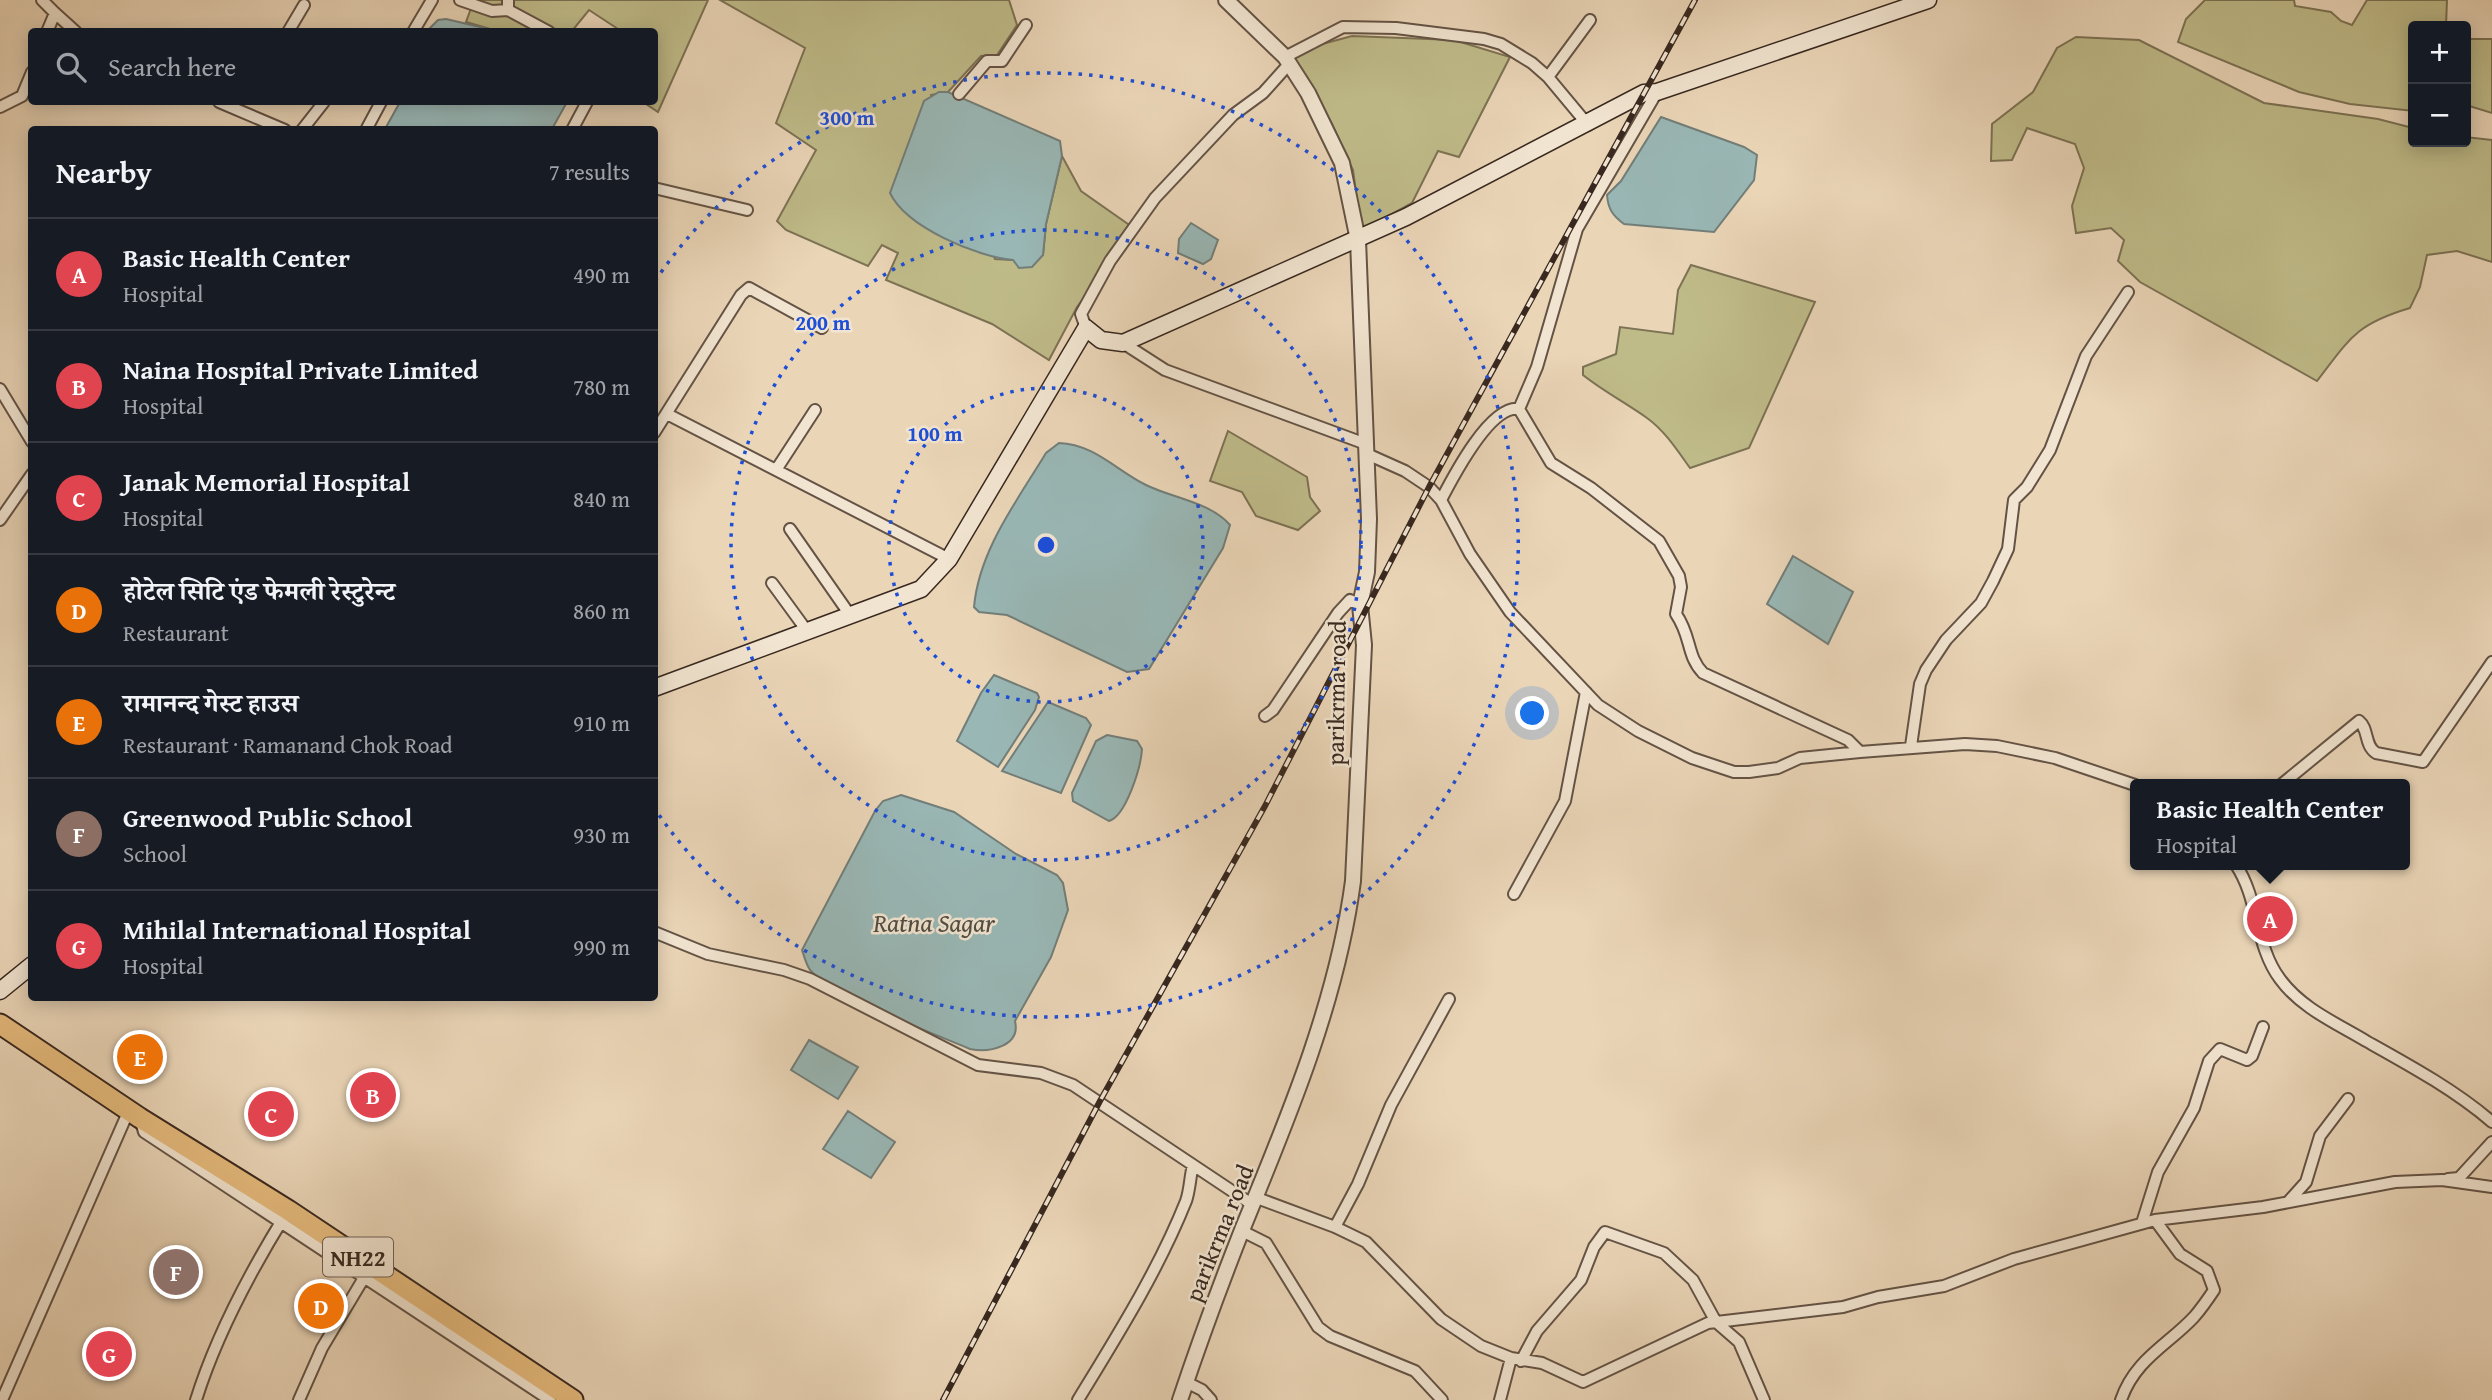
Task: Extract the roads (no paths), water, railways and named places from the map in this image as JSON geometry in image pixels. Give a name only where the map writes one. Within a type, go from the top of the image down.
[{"type":"highway","name":"NH22","points":[[0,1024],[285,1216],[573,1400]]},
{"type":"main road","points":[[658,687],[921,589],[949,559],[1086,328],[1101,340],[1123,343],[1358,240],[1588,125],[1644,93],[1657,92],[1928,0]]},
{"type":"main road","points":[[0,991],[28,968]]},
{"type":"street","points":[[41,0],[72,28]]},
{"type":"street","points":[[416,28],[432,0]]},
{"type":"street","points":[[460,0],[492,11],[508,5],[542,28]]},
{"type":"street","name":"parikrma road","points":[[1180,1400],[1306,1064],[1348,918],[1353,881],[1364,645],[1360,605],[1367,572],[1367,449],[1358,240],[1342,163],[1308,93],[1287,60],[1226,0]]},
{"type":"street","points":[[290,28],[304,5]]},
{"type":"street","points":[[49,28],[55,13]]},
{"type":"street","points":[[1548,77],[1590,20]]},
{"type":"street","points":[[959,94],[987,61],[1002,61],[1026,25]]},
{"type":"street","points":[[1086,328],[1081,314],[1094,289],[1155,198],[1233,115],[1263,93],[1287,60],[1343,27],[1396,28],[1502,44],[1548,77],[1588,125]]},
{"type":"street","points":[[0,107],[22,96],[28,82]]},
{"type":"street","points":[[1519,409],[1537,367],[1577,229],[1657,92]]},
{"type":"street","points":[[225,105],[275,126]]},
{"type":"street","points":[[240,112],[244,105]]},
{"type":"street","points":[[305,126],[322,105]]},
{"type":"street","points":[[368,126],[379,105]]},
{"type":"street","points":[[574,126],[585,105]]},
{"type":"street","points":[[658,189],[747,210]]},
{"type":"street","points":[[658,427],[741,295],[749,288],[822,328]]},
{"type":"street","points":[[1911,746],[1920,684],[1926,670],[1946,640],[1980,603],[1993,581],[2010,541],[2014,500],[2027,487],[2050,450],[2086,356],[2128,292]]},
{"type":"street","points":[[1123,343],[1150,362],[1173,373],[1367,449],[1429,487],[1441,500],[1470,554],[1510,612],[1598,705],[1638,731],[1692,758],[1734,772],[1763,771],[1800,758],[1911,746],[1997,746],[2055,758],[2130,783]]},
{"type":"street","points":[[0,389],[28,435]]},
{"type":"street","points":[[1441,500],[1483,432],[1510,409],[1524,412],[1551,463],[1652,533],[1668,553],[1681,587],[1676,614],[1688,630],[1691,656],[1703,673],[1848,740],[1860,752]]},
{"type":"street","points":[[776,470],[815,410]]},
{"type":"street","points":[[667,414],[949,559]]},
{"type":"street","points":[[0,520],[28,480]]},
{"type":"street","points":[[790,530],[850,615]]},
{"type":"street","points":[[772,583],[807,631]]},
{"type":"street","points":[[1265,716],[1273,710],[1338,613],[1350,600],[1360,605]]},
{"type":"street","points":[[2288,779],[2359,721],[2364,725],[2365,738],[2373,752],[2423,762],[2492,662]]},
{"type":"street","points":[[1514,894],[1564,802],[1586,691]]},
{"type":"street","points":[[2239,870],[2248,888],[2270,962],[2289,991],[2310,1008],[2406,1063],[2492,1122]]},
{"type":"street","points":[[658,934],[708,954],[784,970],[810,979],[978,1065],[1041,1073],[1073,1085],[1193,1165],[1255,1202],[1335,1227],[1366,1242],[1441,1319],[1481,1346],[1516,1359],[1542,1363],[1583,1382],[1716,1322],[1843,1307],[1878,1297],[1944,1286],[2014,1259],[2155,1220],[2288,1202],[2395,1182],[2459,1178],[2492,1142]]},
{"type":"street","points":[[1335,1227],[1358,1184],[1391,1105],[1449,999]]},
{"type":"street","points":[[2142,1223],[2158,1172],[2194,1108],[2209,1061],[2220,1049],[2247,1060],[2252,1056],[2263,1027]]},
{"type":"street","points":[[2288,1202],[2306,1182],[2320,1136],[2348,1099]]},
{"type":"street","points":[[2,1400],[135,1114]]},
{"type":"street","points":[[1078,1400],[1131,1312],[1163,1251],[1187,1199],[1193,1165]]},
{"type":"street","points":[[2442,1180],[2492,1187]]},
{"type":"street","points":[[196,1400],[203,1376],[249,1278],[285,1216]]},
{"type":"street","name":"NH22","points":[[285,1216],[365,1276],[550,1400]]},
{"type":"street","points":[[2121,1400],[2124,1390],[2154,1349],[2193,1318],[2214,1290],[2207,1271],[2180,1254],[2155,1220]]},
{"type":"street","points":[[1242,1231],[1266,1242],[1300,1293],[1318,1327],[1330,1336],[1415,1371],[1442,1400]]},
{"type":"street","points":[[1500,1400],[1516,1359],[1581,1280],[1594,1247],[1605,1232],[1664,1253],[1693,1280],[1716,1322],[1739,1342],[1764,1400]]},
{"type":"street","points":[[299,1400],[322,1348],[365,1276]]},
{"type":"street","points":[[1186,1382],[1211,1400]]},
{"type":"water","points":[[446,19],[484,28],[430,28],[438,20]]},
{"type":"water","points":[[939,92],[948,92],[1060,141],[1062,156],[1046,224],[1043,255],[1032,267],[1019,268],[1013,260],[981,253],[944,238],[911,217],[898,206],[890,193],[924,101]]},
{"type":"water","points":[[398,105],[565,105],[554,126],[387,126]]},
{"type":"water","points":[[1661,117],[1744,147],[1757,155],[1754,180],[1714,232],[1624,224],[1610,208],[1607,195],[1621,181]]},
{"type":"water","points":[[1191,223],[1218,240],[1211,259],[1203,264],[1178,253],[1179,239]]},
{"type":"water","points":[[1059,443],[1094,453],[1156,490],[1212,511],[1230,525],[1223,548],[1149,669],[1127,672],[1007,615],[979,612],[974,607],[977,586],[991,546],[1046,453]]},
{"type":"water","points":[[1793,556],[1853,592],[1828,644],[1767,604]]},
{"type":"water","points":[[994,675],[1037,693],[1039,697],[1035,710],[998,767],[957,741],[981,693]]},
{"type":"water","points":[[1048,702],[1086,718],[1091,725],[1061,793],[1002,771]]},
{"type":"water","points":[[1107,735],[1137,741],[1142,749],[1136,778],[1127,801],[1109,821],[1073,801],[1072,793],[1096,741]]},
{"type":"water","name":"Ratna Sagar","points":[[901,795],[954,812],[1016,854],[1057,875],[1063,883],[1068,910],[1051,957],[1015,1021],[1016,1030],[1013,1036],[1002,1046],[986,1050],[970,1049],[910,1024],[839,991],[810,970],[806,963],[802,950],[875,811],[883,801]]},
{"type":"water","points":[[809,1040],[858,1067],[838,1099],[791,1070]]},
{"type":"water","points":[[848,1111],[895,1142],[871,1178],[823,1149]]},
{"type":"railway","points":[[943,1400],[1100,1101],[1265,806],[1429,487],[1695,0]]},
{"type":"place","name":"Basic Health Center","points":[[2270,919]]},
{"type":"place","name":"रामानन्द गेस्ट हाउस","points":[[140,1057]]},
{"type":"place","name":"Naina Hospital Private Limited","points":[[373,1095]]},
{"type":"place","name":"Janak Memorial Hospital","points":[[271,1114]]},
{"type":"place","name":"Greenwood Public School","points":[[176,1272]]},
{"type":"place","name":"होटेल सिटि एंड फेमली रेस्टुरेन्ट","points":[[321,1306]]},
{"type":"place","name":"Mihilal International Hospital","points":[[109,1354]]}]
